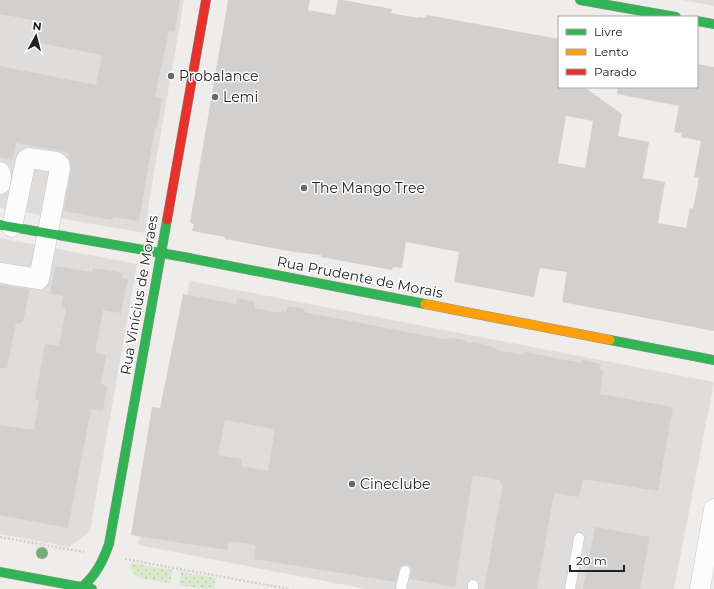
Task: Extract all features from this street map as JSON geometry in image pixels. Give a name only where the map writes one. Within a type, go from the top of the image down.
[{"type":"main road","name":"Rua Vinícius de Moraes","points":[[81,588],[90,581],[102,563],[109,544],[206,0]]},
{"type":"main road","points":[[580,0],[670,16]]},
{"type":"main road","points":[[698,21],[714,24]]},
{"type":"main road","name":"Rua Prudente de Morais","points":[[6,226],[200,260],[714,360]]},
{"type":"main road","points":[[0,572],[92,589]]},
{"type":"street","points":[[0,273],[39,279],[60,168],[59,164],[56,162],[28,158],[26,160],[6,226]]},
{"type":"street","points":[[0,172],[0,184]]},
{"type":"street","points":[[700,589],[714,509]]},
{"type":"lane","points":[[570,589],[579,538]]},
{"type":"lane","points":[[401,589],[405,571]]},
{"type":"path","points":[[0,537],[90,553]]},
{"type":"path","points":[[122,563],[123,559],[289,589]]},
{"type":"shaded area","points":[[0,0],[184,0],[145,233],[0,208]]},
{"type":"shaded area","points":[[683,0],[714,0],[714,6]]},
{"type":"shaded area","points":[[0,238],[137,264],[90,531],[69,547],[0,534]]},
{"type":"shaded area","points":[[190,281],[714,382],[674,589],[366,589],[138,545]]},
{"type":"green space","points":[[131,563],[173,570],[170,583],[139,578],[132,572]]},
{"type":"green space","points":[[181,572],[216,578],[214,589],[203,589],[179,585]]},
{"type":"building","points":[[0,0],[180,0],[175,32],[169,31],[155,96],[162,98],[157,128],[155,128],[139,221],[113,217],[113,220],[64,211],[71,170],[70,161],[68,158],[69,153],[16,143],[13,160],[0,157],[0,66],[96,85],[102,55],[34,42],[38,21],[0,14]]},
{"type":"building","points":[[228,0],[310,0],[308,10],[335,15],[338,0],[343,0],[392,9],[391,13],[418,18],[426,18],[427,15],[558,39],[558,88],[585,88],[622,114],[618,136],[649,142],[643,178],[665,182],[658,223],[686,228],[690,208],[693,209],[699,178],[694,177],[701,141],[681,137],[682,133],[674,132],[679,106],[617,94],[618,88],[698,88],[698,64],[714,67],[714,331],[562,302],[567,272],[540,268],[534,297],[454,282],[459,252],[406,242],[402,268],[393,267],[392,270],[321,257],[321,255],[294,252],[225,239],[225,237],[192,231],[194,224],[190,223]],"holes":[[[566,116],[593,121],[585,168],[558,163]]]},
{"type":"building","points":[[55,266],[92,272],[93,268],[107,270],[123,273],[122,278],[128,279],[121,313],[103,310],[95,353],[106,355],[101,384],[107,386],[103,411],[91,409],[68,528],[0,515],[0,425],[34,430],[39,400],[35,399],[45,344],[59,346],[66,308],[61,307],[63,296],[50,294]]},
{"type":"building","points":[[0,285],[30,289],[23,322],[21,322],[21,324],[16,323],[7,368],[0,368]]},
{"type":"building","points":[[183,294],[236,304],[237,298],[255,302],[254,308],[281,313],[282,311],[286,312],[288,306],[305,309],[304,312],[443,339],[451,338],[464,340],[469,343],[474,342],[493,347],[497,350],[524,355],[525,352],[581,363],[582,360],[601,364],[600,369],[603,370],[600,394],[673,407],[658,491],[583,479],[579,497],[554,493],[537,589],[484,589],[503,484],[500,483],[500,480],[473,475],[455,587],[410,579],[411,569],[406,565],[400,567],[396,582],[254,559],[256,545],[229,541],[227,550],[131,535],[152,407],[160,408]],"holes":[[[225,420],[275,429],[268,471],[241,466],[242,459],[218,455]]]},
{"type":"building","points":[[595,527],[650,537],[640,589],[583,589]]},
{"type":"traffic: fast","points":[[580,0],[670,16]]},
{"type":"traffic: fast","points":[[698,21],[714,24]]},
{"type":"traffic: fast","points":[[82,587],[91,578],[98,567],[109,544],[167,220]]},
{"type":"traffic: fast","points":[[0,225],[184,257],[425,304]]},
{"type":"traffic: fast","points":[[610,340],[714,360]]},
{"type":"traffic: fast","points":[[0,572],[92,589]]},
{"type":"traffic: slow","points":[[425,304],[610,340]]},
{"type":"traffic: jam","points":[[167,220],[206,0]]},
{"type":"place","name":"Probalance","points":[[171,76]]},
{"type":"place","name":"Lemi","points":[[215,97]]},
{"type":"place","name":"The Mango Tree","points":[[304,188]]},
{"type":"place","name":"Cineclube","points":[[352,484]]}]
